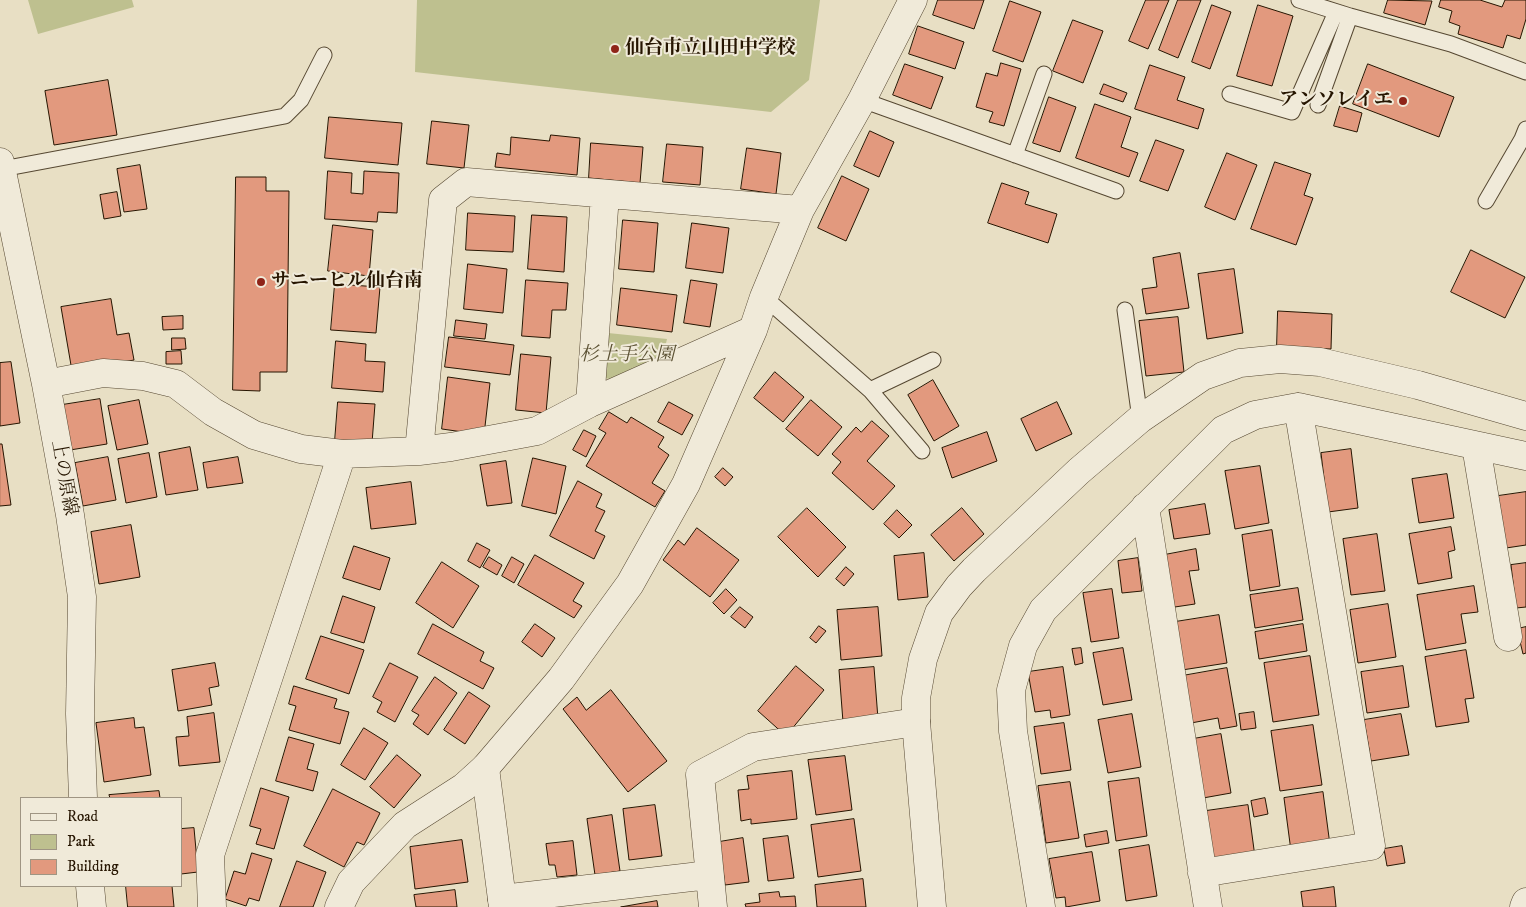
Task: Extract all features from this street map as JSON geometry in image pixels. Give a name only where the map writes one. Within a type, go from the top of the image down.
[{"type":"street","points":[[339,907],[350,882],[405,825],[464,787],[485,768],[560,679],[630,584],[686,484],[753,330],[764,297],[800,210],[862,100],[913,0]]},
{"type":"street","name":"上の原線","points":[[1,165],[46,384],[70,515],[82,597],[80,714],[83,797]]},
{"type":"street","points":[[419,451],[443,200],[466,182],[800,210]]},
{"type":"street","points":[[590,403],[605,194]]},
{"type":"street","points":[[46,384],[103,373],[143,376],[176,384],[213,412],[254,435],[301,449],[342,454],[419,451],[537,431],[590,403],[753,330]]},
{"type":"street","points":[[932,907],[916,722],[916,698],[923,659],[938,613],[974,570],[1079,471],[1140,419],[1203,376],[1240,364],[1280,359],[1320,362],[1418,385],[1526,416]]},
{"type":"street","points":[[1202,873],[1371,846],[1298,407]]},
{"type":"street","points":[[1041,907],[1013,731],[1011,690],[1023,646],[1043,610],[1222,430],[1255,415],[1298,407],[1526,456]]},
{"type":"street","points":[[1476,446],[1508,637]]},
{"type":"street","points":[[212,907],[210,855],[342,454]]},
{"type":"street","points":[[1145,507],[1208,907]]},
{"type":"street","points":[[713,907],[700,776],[753,747],[916,722]]},
{"type":"street","points":[[485,768],[503,903],[709,875]]},
{"type":"street","points":[[90,887],[92,907]]},
{"type":"street","points":[[1524,907],[1526,902]]},
{"type":"lane","points":[[1298,0],[1345,10],[1451,44],[1526,72]]},
{"type":"lane","points":[[1230,94],[1292,112],[1345,10]]},
{"type":"lane","points":[[1318,105],[1345,10]]},
{"type":"lane","points":[[1,165],[284,116],[301,100],[324,55]]},
{"type":"lane","points":[[1015,155],[1044,74]]},
{"type":"lane","points":[[862,100],[1116,191]]},
{"type":"lane","points":[[1486,201],[1526,129]]},
{"type":"lane","points":[[764,297],[870,390],[922,451]]},
{"type":"lane","points":[[1125,310],[1140,419]]},
{"type":"lane","points":[[870,390],[933,360]]},
{"type":"green space","points":[[28,0],[132,0],[134,7],[38,34]]},
{"type":"green space","name":"仙台市立山田中学校","points":[[417,0],[820,0],[809,80],[771,112],[415,72]]},
{"type":"green space","name":"杉土手公園","points":[[608,333],[667,339],[662,360],[618,381],[605,378]]},
{"type":"building","points":[[938,0],[984,0],[974,29],[933,15]]},
{"type":"building","points":[[1146,0],[1169,0],[1148,49],[1129,41]]},
{"type":"building","points":[[1178,0],[1201,0],[1178,58],[1159,50]]},
{"type":"building","points":[[1388,0],[1432,1],[1425,25],[1384,13]]},
{"type":"building","points":[[1441,0],[1480,0],[1502,7],[1505,0],[1526,0],[1526,19],[1520,39],[1507,35],[1503,48],[1458,34],[1460,26],[1449,22],[1452,11],[1439,7]]},
{"type":"building","points":[[1010,1],[1041,12],[1023,62],[993,51]]},
{"type":"building","points":[[1212,5],[1231,12],[1210,69],[1192,62]]},
{"type":"building","points":[[1258,5],[1293,16],[1272,86],[1237,76]]},
{"type":"building","points":[[1073,20],[1103,31],[1083,83],[1053,71]]},
{"type":"building","points":[[918,26],[964,42],[955,69],[909,54]]},
{"type":"building","points":[[1001,63],[1021,69],[1004,126],[989,122],[993,112],[976,107],[986,73],[997,76]]},
{"type":"building","points":[[905,64],[943,77],[931,109],[893,95]]},
{"type":"building","name":"アンソレイエ","points":[[1368,64],[1454,97],[1439,137],[1353,104]]},
{"type":"building","points":[[1150,65],[1185,77],[1177,100],[1204,109],[1198,129],[1135,109]]},
{"type":"building","points":[[108,80],[117,135],[54,145],[45,91]]},
{"type":"building","points":[[1104,84],[1127,93],[1123,102],[1100,94]]},
{"type":"building","points":[[1049,97],[1076,107],[1060,152],[1033,143]]},
{"type":"building","points":[[1095,104],[1131,117],[1121,147],[1138,153],[1129,177],[1076,158]]},
{"type":"building","points":[[1340,106],[1362,113],[1357,132],[1334,126]]},
{"type":"building","points":[[329,117],[402,123],[398,165],[325,158]]},
{"type":"building","points":[[432,121],[469,125],[464,168],[427,164]]},
{"type":"building","points":[[870,131],[894,142],[879,177],[854,166]]},
{"type":"building","points":[[551,135],[580,138],[577,175],[495,167],[497,153],[510,155],[511,137],[549,141]]},
{"type":"building","points":[[1156,140],[1184,150],[1168,191],[1140,181]]},
{"type":"building","points":[[591,143],[643,147],[640,183],[589,178]]},
{"type":"building","points":[[667,144],[703,147],[700,185],[663,182]]},
{"type":"building","points":[[747,148],[781,153],[776,194],[741,189]]},
{"type":"building","points":[[1227,153],[1257,165],[1235,220],[1205,207]]},
{"type":"building","points":[[1275,162],[1311,174],[1304,195],[1313,198],[1296,245],[1251,229]]},
{"type":"building","points":[[140,165],[147,209],[124,212],[117,169]]},
{"type":"building","points":[[328,171],[352,173],[351,193],[363,194],[364,171],[399,173],[397,213],[378,212],[377,222],[325,219]]},
{"type":"building","points":[[842,176],[869,189],[846,241],[818,228]]},
{"type":"building","name":"サニーヒル仙台南","points":[[236,177],[266,177],[266,191],[289,191],[287,372],[260,372],[260,391],[233,390]]},
{"type":"building","points":[[1002,183],[1029,192],[1025,204],[1057,214],[1048,243],[988,223]]},
{"type":"building","points":[[117,192],[121,216],[104,219],[100,195]]},
{"type":"building","points":[[468,213],[515,216],[513,252],[466,250]]},
{"type":"building","points":[[532,215],[567,217],[564,272],[528,269]]},
{"type":"building","points":[[623,220],[658,223],[654,272],[619,269]]},
{"type":"building","points":[[692,223],[729,228],[723,273],[686,268]]},
{"type":"building","points":[[333,225],[373,230],[369,276],[328,271]]},
{"type":"building","points":[[1471,250],[1525,277],[1505,318],[1451,292]]},
{"type":"building","points":[[1180,253],[1189,308],[1146,314],[1142,289],[1157,287],[1153,258]]},
{"type":"building","points":[[468,264],[507,269],[503,313],[464,309]]},
{"type":"building","points":[[1234,269],[1243,333],[1207,339],[1198,274]]},
{"type":"building","points":[[526,280],[568,283],[566,310],[552,310],[550,338],[522,336]]},
{"type":"building","points":[[691,280],[717,284],[710,327],[684,323]]},
{"type":"building","points":[[335,284],[380,287],[376,333],[331,330]]},
{"type":"building","points":[[621,288],[677,295],[672,332],[617,325]]},
{"type":"building","points":[[111,299],[117,335],[129,333],[134,360],[72,371],[61,307]]},
{"type":"building","points":[[1278,311],[1332,314],[1331,349],[1277,347]]},
{"type":"building","points":[[183,316],[183,329],[163,330],[162,317]]},
{"type":"building","points":[[1178,317],[1184,372],[1146,376],[1139,321]]},
{"type":"building","points":[[456,320],[487,324],[485,339],[454,336]]},
{"type":"building","points":[[449,337],[514,345],[510,375],[445,367]]},
{"type":"building","points":[[172,338],[185,338],[186,349],[172,350]]},
{"type":"building","points":[[336,341],[366,344],[365,361],[385,362],[383,392],[332,388]]},
{"type":"building","points":[[181,351],[182,364],[166,364],[166,352]]},
{"type":"building","points":[[521,354],[551,357],[546,413],[516,410]]},
{"type":"building","points":[[11,362],[20,423],[0,426],[0,363]]},
{"type":"building","points":[[775,372],[804,397],[783,422],[754,398]]},
{"type":"building","points":[[448,377],[490,383],[484,435],[442,429]]},
{"type":"building","points":[[933,380],[959,426],[934,441],[908,395]]},
{"type":"building","points":[[100,399],[107,444],[70,450],[62,405]]},
{"type":"building","points":[[139,400],[148,444],[117,450],[108,406]]},
{"type":"building","points":[[811,400],[842,427],[818,456],[786,429]]},
{"type":"building","points":[[338,402],[375,404],[372,443],[335,441]]},
{"type":"building","points":[[669,402],[693,415],[682,435],[658,422]]},
{"type":"building","points":[[1057,402],[1072,434],[1036,451],[1021,419]]},
{"type":"building","points":[[609,412],[627,423],[631,417],[664,437],[658,447],[669,455],[652,483],[665,491],[655,507],[586,466],[606,433],[599,429]]},
{"type":"building","points":[[872,421],[889,436],[867,461],[895,486],[873,510],[832,473],[841,462],[832,454],[856,427],[861,432]]},
{"type":"building","points":[[584,430],[596,436],[586,457],[573,450]]},
{"type":"building","points":[[987,432],[997,461],[952,478],[942,448]]},
{"type":"building","points":[[0,444],[2,444],[11,505],[0,506]]},
{"type":"building","points":[[190,447],[198,490],[166,495],[159,453]]},
{"type":"building","points":[[1351,449],[1358,508],[1328,512],[1321,453]]},
{"type":"building","points":[[149,453],[157,497],[126,503],[118,459]]},
{"type":"building","points":[[108,457],[116,500],[83,506],[75,463]]},
{"type":"building","points":[[238,457],[243,483],[207,488],[203,463]]},
{"type":"building","points":[[533,458],[566,466],[556,514],[522,506]]},
{"type":"building","points":[[506,461],[512,503],[487,506],[480,465]]},
{"type":"building","points":[[1260,466],[1269,523],[1235,529],[1225,471]]},
{"type":"building","points":[[723,468],[733,477],[725,486],[715,477]]},
{"type":"building","points":[[1447,474],[1454,518],[1419,523],[1412,479]]},
{"type":"building","points":[[578,481],[602,494],[596,507],[605,511],[595,531],[605,536],[594,559],[550,536]]},
{"type":"building","points":[[411,482],[416,524],[371,529],[366,488]]},
{"type":"building","points":[[1526,492],[1526,545],[1506,548],[1498,496]]},
{"type":"building","points":[[1205,504],[1210,534],[1174,539],[1169,510]]},
{"type":"building","points":[[807,508],[846,547],[818,577],[778,537]]},
{"type":"building","points":[[962,508],[984,534],[954,561],[931,535]]},
{"type":"building","points":[[897,510],[912,525],[899,538],[884,524]]},
{"type":"building","points":[[131,525],[140,577],[99,584],[91,532]]},
{"type":"building","points":[[1451,527],[1455,550],[1448,552],[1452,578],[1418,584],[1409,534]]},
{"type":"building","points":[[697,528],[739,560],[710,597],[663,560],[678,540],[684,545]]},
{"type":"building","points":[[1272,530],[1280,586],[1250,591],[1242,535]]},
{"type":"building","points":[[1377,534],[1385,591],[1351,595],[1343,539]]},
{"type":"building","points":[[477,543],[490,550],[480,568],[468,561]]},
{"type":"building","points":[[354,546],[390,558],[380,590],[343,578]]},
{"type":"building","points":[[1196,549],[1199,570],[1189,571],[1195,604],[1168,608],[1159,556]]},
{"type":"building","points":[[924,553],[928,597],[898,600],[894,556]]},
{"type":"building","points":[[535,555],[584,583],[573,601],[582,606],[574,618],[518,585]]},
{"type":"building","points":[[489,557],[502,565],[497,575],[483,567]]},
{"type":"building","points":[[512,557],[524,564],[514,583],[502,576]]},
{"type":"building","points":[[1138,558],[1142,591],[1122,593],[1118,561]]},
{"type":"building","points":[[442,562],[479,586],[453,628],[416,603]]},
{"type":"building","points":[[1526,563],[1526,607],[1516,608],[1511,565]]},
{"type":"building","points":[[846,567],[854,574],[844,586],[836,579]]},
{"type":"building","points":[[1474,586],[1478,612],[1461,614],[1466,643],[1426,650],[1417,595]]},
{"type":"building","points":[[1298,588],[1303,620],[1255,628],[1250,595]]},
{"type":"building","points":[[726,589],[737,600],[724,614],[713,603]]},
{"type":"building","points":[[1112,589],[1119,638],[1091,642],[1083,593]]},
{"type":"building","points":[[343,596],[375,607],[364,643],[331,633]]},
{"type":"building","points":[[1388,604],[1396,657],[1358,663],[1350,610]]},
{"type":"building","points":[[740,607],[753,617],[745,628],[731,617]]},
{"type":"building","points":[[878,607],[882,656],[841,660],[837,610]]},
{"type":"building","points":[[1219,615],[1227,663],[1182,670],[1175,622]]},
{"type":"building","points":[[433,624],[484,652],[480,661],[494,668],[483,689],[418,654]]},
{"type":"building","points":[[535,624],[555,638],[542,657],[522,642]]},
{"type":"building","points":[[1303,624],[1307,651],[1259,659],[1255,632]]},
{"type":"building","points":[[819,626],[826,631],[816,643],[810,638]]},
{"type":"building","points":[[1526,627],[1526,653],[1523,654],[1517,629]]},
{"type":"building","points":[[321,636],[364,650],[349,694],[306,679]]},
{"type":"building","points":[[1081,648],[1083,663],[1075,665],[1072,649]]},
{"type":"building","points":[[1123,648],[1132,700],[1103,705],[1093,653]]},
{"type":"building","points":[[1466,650],[1474,698],[1465,699],[1469,722],[1436,727],[1425,657]]},
{"type":"building","points":[[1310,656],[1319,715],[1273,722],[1264,663]]},
{"type":"building","points":[[215,663],[219,686],[209,688],[212,705],[178,711],[172,670]]},
{"type":"building","points":[[390,663],[418,677],[395,722],[377,712],[382,702],[373,697]]},
{"type":"building","points":[[796,666],[824,690],[786,736],[758,711]]},
{"type":"building","points":[[1403,666],[1409,707],[1367,713],[1361,672]]},
{"type":"building","points":[[874,667],[878,719],[843,722],[839,670]]},
{"type":"building","points":[[1063,667],[1070,715],[1051,718],[1050,710],[1035,712],[1028,672]]},
{"type":"building","points":[[1227,668],[1237,726],[1220,729],[1218,718],[1191,723],[1182,676]]},
{"type":"building","points":[[435,677],[457,693],[428,735],[413,724],[419,715],[412,711]]},
{"type":"building","points":[[294,686],[337,699],[334,708],[349,712],[340,744],[289,730],[296,706],[289,704]]},
{"type":"building","points":[[611,690],[667,761],[628,792],[563,709],[577,697],[586,710]]},
{"type":"building","points":[[469,692],[490,706],[465,744],[444,730]]},
{"type":"building","points":[[1254,712],[1256,728],[1241,730],[1239,714]]},
{"type":"building","points":[[214,713],[220,762],[179,766],[176,737],[189,736],[187,717]]},
{"type":"building","points":[[1132,714],[1141,767],[1108,773],[1098,720]]},
{"type":"building","points":[[1401,714],[1409,755],[1371,761],[1364,720]]},
{"type":"building","points":[[134,718],[135,728],[144,727],[151,775],[104,782],[96,723]]},
{"type":"building","points":[[1064,723],[1071,770],[1041,774],[1034,727]]},
{"type":"building","points":[[1313,725],[1322,785],[1280,791],[1271,731]]},
{"type":"building","points":[[364,728],[388,743],[365,780],[341,765]]},
{"type":"building","points":[[1221,734],[1231,793],[1203,798],[1193,739]]},
{"type":"building","points":[[289,737],[314,744],[307,769],[318,772],[313,791],[276,781]]},
{"type":"building","points":[[397,755],[421,775],[394,808],[370,787]]},
{"type":"building","points":[[845,756],[852,810],[816,815],[808,760]]},
{"type":"building","points":[[792,771],[797,819],[751,824],[751,819],[741,821],[738,790],[749,789],[747,776]]},
{"type":"building","points":[[1139,778],[1147,836],[1116,841],[1108,782]]},
{"type":"building","points":[[1070,782],[1079,838],[1046,843],[1038,786]]},
{"type":"building","points":[[261,788],[289,797],[274,849],[256,844],[261,829],[250,826]]},
{"type":"building","points":[[333,789],[380,813],[364,845],[357,842],[344,867],[304,846]]},
{"type":"building","points":[[159,791],[160,797],[110,797],[109,795]]},
{"type":"building","points":[[1323,792],[1330,845],[1291,851],[1284,798]]},
{"type":"building","points":[[1265,798],[1268,814],[1254,817],[1251,801]]},
{"type":"building","points":[[655,805],[662,856],[629,860],[623,809]]},
{"type":"building","points":[[1248,805],[1255,857],[1213,864],[1206,811]]},
{"type":"building","points":[[612,815],[620,871],[595,875],[587,819]]},
{"type":"building","points":[[854,819],[861,871],[818,877],[811,825]]},
{"type":"building","points":[[194,828],[198,872],[182,874],[182,829]]},
{"type":"building","points":[[1107,831],[1109,843],[1086,847],[1084,835]]},
{"type":"building","points":[[788,836],[794,878],[768,881],[763,839]]},
{"type":"building","points":[[743,838],[749,882],[725,885],[719,842]]},
{"type":"building","points":[[462,840],[468,882],[415,889],[410,847]]},
{"type":"building","points":[[573,841],[577,875],[557,877],[555,865],[549,865],[546,844]]},
{"type":"building","points":[[1149,845],[1157,896],[1126,901],[1119,850]]},
{"type":"building","points":[[1402,846],[1405,863],[1387,866],[1384,849]]},
{"type":"building","points":[[1092,852],[1100,901],[1066,907],[1065,897],[1056,898],[1049,859]]},
{"type":"building","points":[[252,853],[272,859],[259,901],[249,898],[246,906],[225,899],[234,871],[245,874]]},
{"type":"building","points":[[297,861],[326,872],[313,907],[280,907]]},
{"type":"building","points":[[863,879],[866,907],[817,907],[815,885]]},
{"type":"building","points":[[126,887],[172,887],[174,907],[128,907]]},
{"type":"building","points":[[1334,887],[1336,907],[1303,907],[1301,892]]},
{"type":"building","points":[[455,890],[457,907],[416,907],[414,895]]},
{"type":"building","points":[[779,892],[780,897],[795,896],[796,907],[746,907],[745,904],[760,902],[759,894]]},
{"type":"building","points":[[657,901],[658,907],[621,907]]},
{"type":"place","name":"仙台市立山田中学校","points":[[615,49]]},
{"type":"place","name":"アンソレイエ","points":[[1403,101]]},
{"type":"place","name":"サニーヒル仙台南","points":[[261,282]]}]
